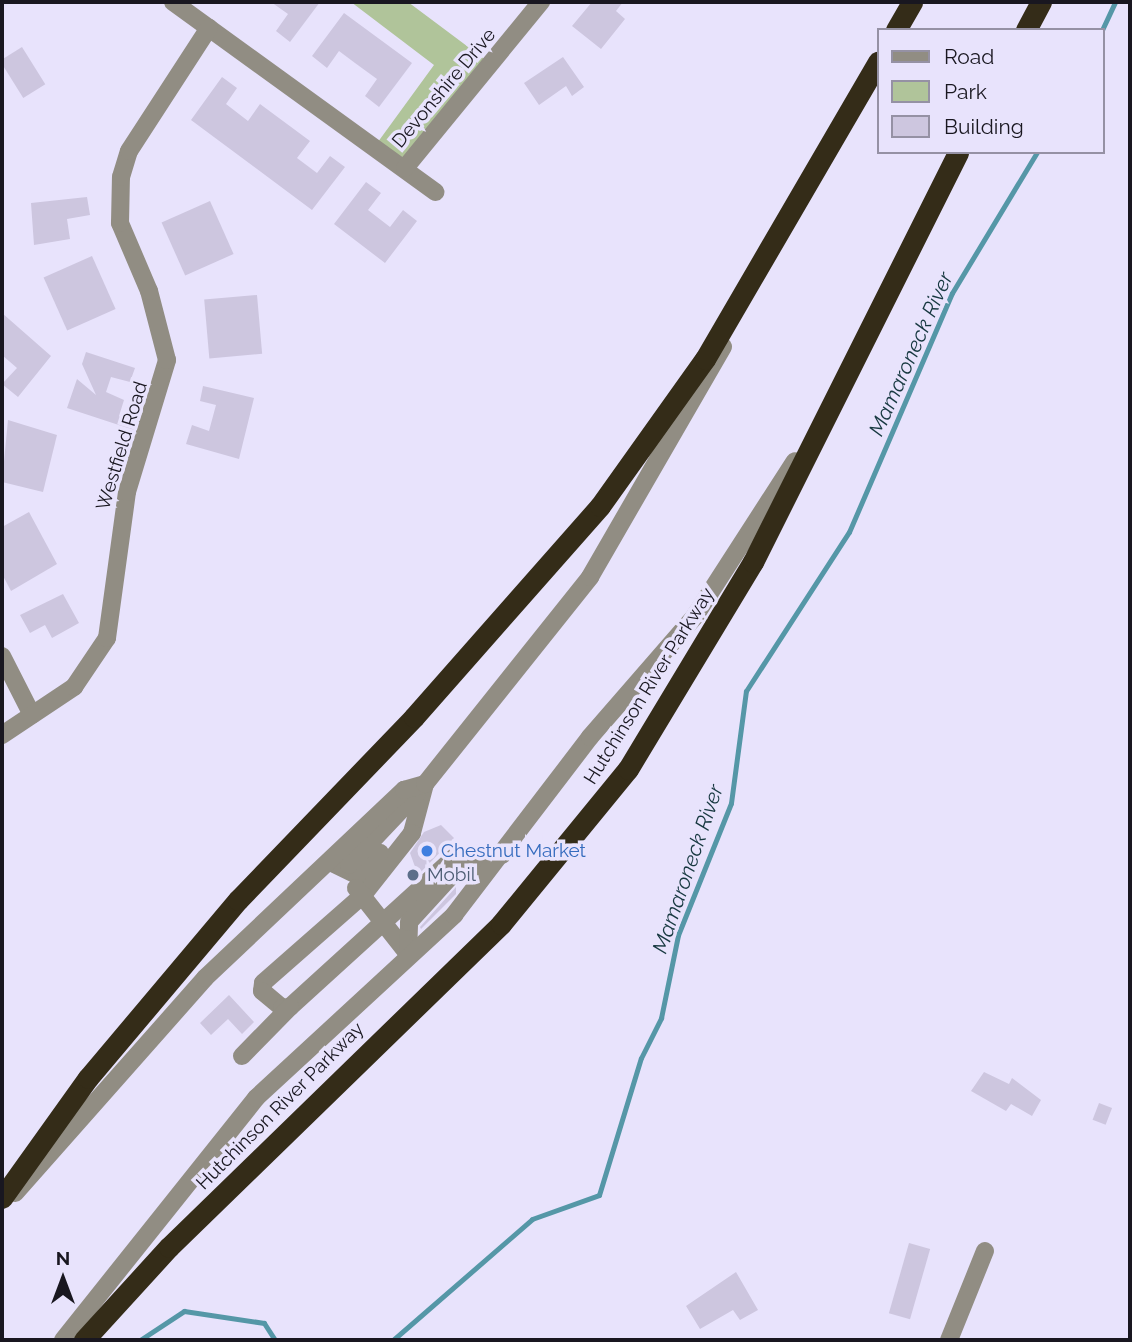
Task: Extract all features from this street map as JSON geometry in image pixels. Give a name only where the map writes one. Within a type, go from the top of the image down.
[{"type":"highway","points":[[898,28],[912,2]]},
{"type":"highway","points":[[1027,28],[1041,2]]},
{"type":"highway","points":[[2,1198],[88,1078],[238,900],[414,717],[600,506],[705,359],[777,241],[876,66]]},
{"type":"highway","name":"Hutchinson River Parkway","points":[[85,1329],[501,924],[580,831],[701,655],[831,406],[956,154]]},
{"type":"street","points":[[173,2],[435,192]]},
{"type":"street","name":"Devonshire Drive","points":[[405,168],[541,2]]},
{"type":"street","name":"Westfield Road","points":[[2,735],[74,687],[107,638],[122,513],[167,360],[149,291],[120,223],[120,187],[130,151],[209,28]]},
{"type":"street","points":[[332,863],[356,875],[396,837],[425,784],[590,577],[690,410],[777,241]]},
{"type":"street","points":[[63,1340],[85,1329],[256,1098],[408,954],[454,915],[590,737],[695,616],[831,406]]},
{"type":"street","points":[[2,656],[32,715]]},
{"type":"street","points":[[2,1207],[205,978],[332,863],[404,790],[425,784]]},
{"type":"street","points":[[290,1007],[282,1008],[262,991],[263,983],[363,895],[412,833],[425,784]]},
{"type":"street","points":[[242,1056],[290,1007],[456,856],[502,855]]},
{"type":"street","points":[[408,954],[409,922],[451,876],[502,855]]},
{"type":"street","points":[[332,863],[385,920],[408,954]]},
{"type":"street","points":[[949,1340],[985,1251]]},
{"type":"green space","points":[[351,2],[408,2],[491,64],[405,168],[375,146],[434,65]]},
{"type":"building","points":[[271,2],[320,2],[290,42],[276,31],[288,14]]},
{"type":"building","points":[[592,2],[623,2],[616,11],[625,19],[601,49],[572,26]]},
{"type":"building","points":[[344,13],[412,63],[379,107],[365,96],[377,79],[339,51],[327,68],[312,56]]},
{"type":"building","points":[[22,47],[45,84],[23,98],[2,64],[2,59]]},
{"type":"building","points":[[563,57],[584,87],[572,96],[566,86],[539,105],[524,83]]},
{"type":"building","points":[[222,77],[237,88],[226,104],[248,121],[260,104],[310,141],[297,158],[317,173],[330,156],[345,167],[312,210],[191,120]]},
{"type":"building","points":[[366,182],[381,193],[368,210],[390,227],[403,210],[417,221],[385,263],[334,224]]},
{"type":"building","points":[[87,197],[90,215],[67,219],[70,239],[34,245],[31,203]]},
{"type":"building","points":[[210,201],[234,254],[185,276],[162,223]]},
{"type":"building","points":[[92,256],[116,309],[67,331],[44,278]]},
{"type":"building","points":[[257,295],[262,354],[209,358],[204,300]]},
{"type":"building","points":[[2,313],[51,356],[18,397],[2,384],[17,368],[2,355]]},
{"type":"building","points":[[86,352],[135,368],[130,382],[111,377],[106,392],[124,400],[119,416],[134,430],[67,408],[77,379],[96,395],[82,364]]},
{"type":"building","points":[[203,386],[254,398],[239,459],[186,444],[192,425],[209,431],[216,405],[200,401]]},
{"type":"building","points":[[8,420],[57,435],[43,492],[2,482]]},
{"type":"building","points":[[29,512],[57,564],[11,591],[2,574],[2,527]]},
{"type":"building","points":[[63,594],[79,623],[52,638],[45,625],[30,633],[20,615]]},
{"type":"building","name":"Chestnut Market","points":[[441,825],[454,838],[418,875],[410,853],[424,832]]},
{"type":"building","points":[[456,887],[456,894],[421,929],[420,927]]},
{"type":"building","points":[[229,995],[254,1022],[242,1034],[228,1019],[211,1035],[200,1023]]},
{"type":"building","points":[[984,1072],[1009,1084],[1012,1078],[1041,1100],[1032,1116],[1011,1104],[1006,1111],[971,1091]]},
{"type":"building","points":[[1099,1103],[1112,1108],[1106,1125],[1093,1120]]},
{"type":"building","points":[[909,1243],[930,1249],[910,1319],[889,1313]]},
{"type":"building","points":[[736,1272],[758,1310],[740,1320],[733,1310],[700,1329],[686,1306]]},
{"type":"waterway","name":"Mamaroneck River","points":[[1103,28],[1115,2]]},
{"type":"waterway","name":"Mamaroneck River","points":[[393,1340],[532,1219],[599,1195],[641,1058],[661,1018],[678,935],[731,803],[746,691],[849,532],[952,293],[1036,154]]},
{"type":"waterway","name":"Mamaroneck River","points":[[140,1340],[184,1311],[264,1323],[275,1340]]},
{"type":"place","name":"Chestnut Market","points":[[427,851]]},
{"type":"place","name":"Mobil","points":[[413,875]]}]
